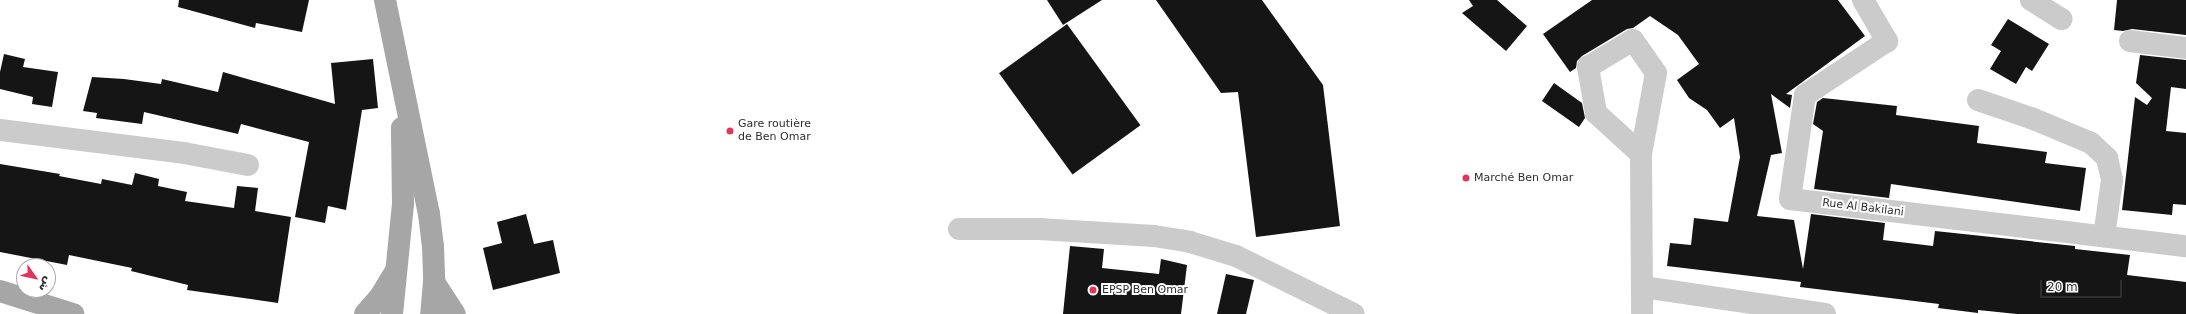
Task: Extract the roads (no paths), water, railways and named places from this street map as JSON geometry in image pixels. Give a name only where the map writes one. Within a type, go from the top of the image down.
[{"type":"main road","points":[[385,0],[430,214],[434,282],[431,314]]},
{"type":"main road","points":[[392,314],[402,204],[403,139],[399,71]]},
{"type":"main road","points":[[364,314],[380,297],[396,272]]},
{"type":"main road","points":[[434,282],[455,314]]},
{"type":"main road","points":[[0,291],[73,314]]},
{"type":"street","name":"Rue Al Bakilani","points":[[1863,0],[1887,42],[1805,95],[1790,199],[2186,246]]},
{"type":"street","points":[[2031,0],[2061,19]]},
{"type":"street","points":[[1641,154],[1596,113],[1588,68],[1633,40],[1656,73],[1641,154],[1642,314]]},
{"type":"street","points":[[2130,40],[2186,48]]},
{"type":"street","points":[[1978,100],[2030,118],[2091,143],[2107,158],[2112,180],[2104,236]]},
{"type":"street","points":[[0,130],[184,153],[248,165]]},
{"type":"street","points":[[960,229],[1047,230],[1154,236],[1190,242],[1236,256],[1354,314]]},
{"type":"street","points":[[1643,286],[1824,314]]},
{"type":"place","name":"Gare routière de Ben Omar","points":[[730,131]]},
{"type":"place","name":"Marché Ben Omar","points":[[1466,178]]},
{"type":"place","name":"EPSP Ben Omar","points":[[1093,290]]}]
